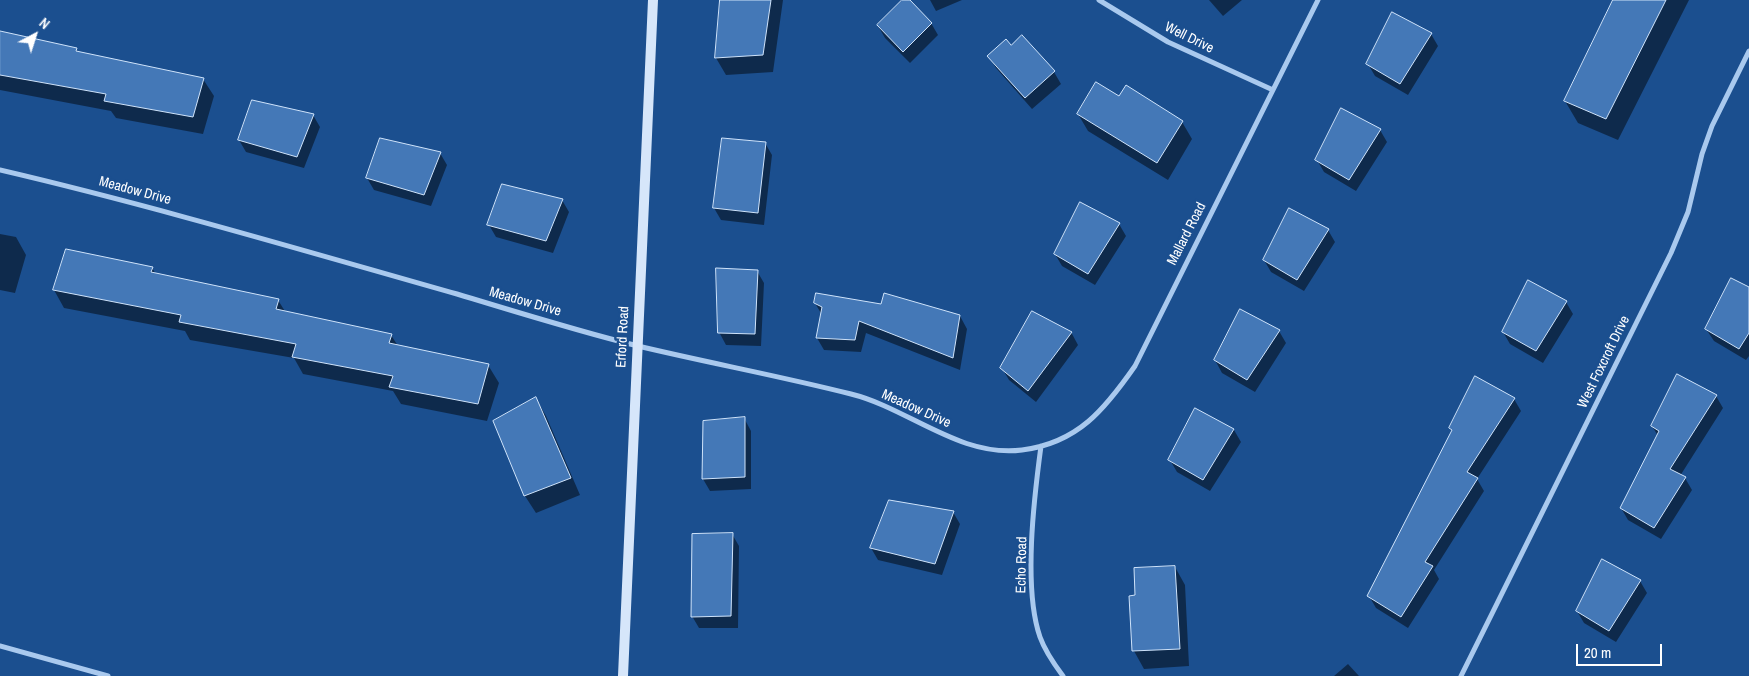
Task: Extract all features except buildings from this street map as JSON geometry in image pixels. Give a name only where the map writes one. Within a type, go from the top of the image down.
[{"type":"street","name":"Erford Road","points":[[623,676],[636,346],[653,0]]},
{"type":"street","name":"Well Drive","points":[[1099,0],[1168,42],[1273,90]]},
{"type":"street","name":"Mallard Road","points":[[1041,446],[1073,433],[1096,417],[1109,404],[1135,366],[1318,0]]},
{"type":"street","name":"West Foxcroft Drive","points":[[1461,676],[1671,253],[1688,212],[1702,154],[1712,126],[1749,51]]},
{"type":"street","name":"Meadow Drive","points":[[0,170],[123,199],[636,346],[856,395],[964,442],[998,450],[1021,451],[1041,446]]},
{"type":"street","name":"Echo Road","points":[[1041,446],[1036,485],[1032,552],[1032,605],[1040,637],[1053,664],[1063,676]]},
{"type":"street","points":[[0,646],[108,676]]}]
